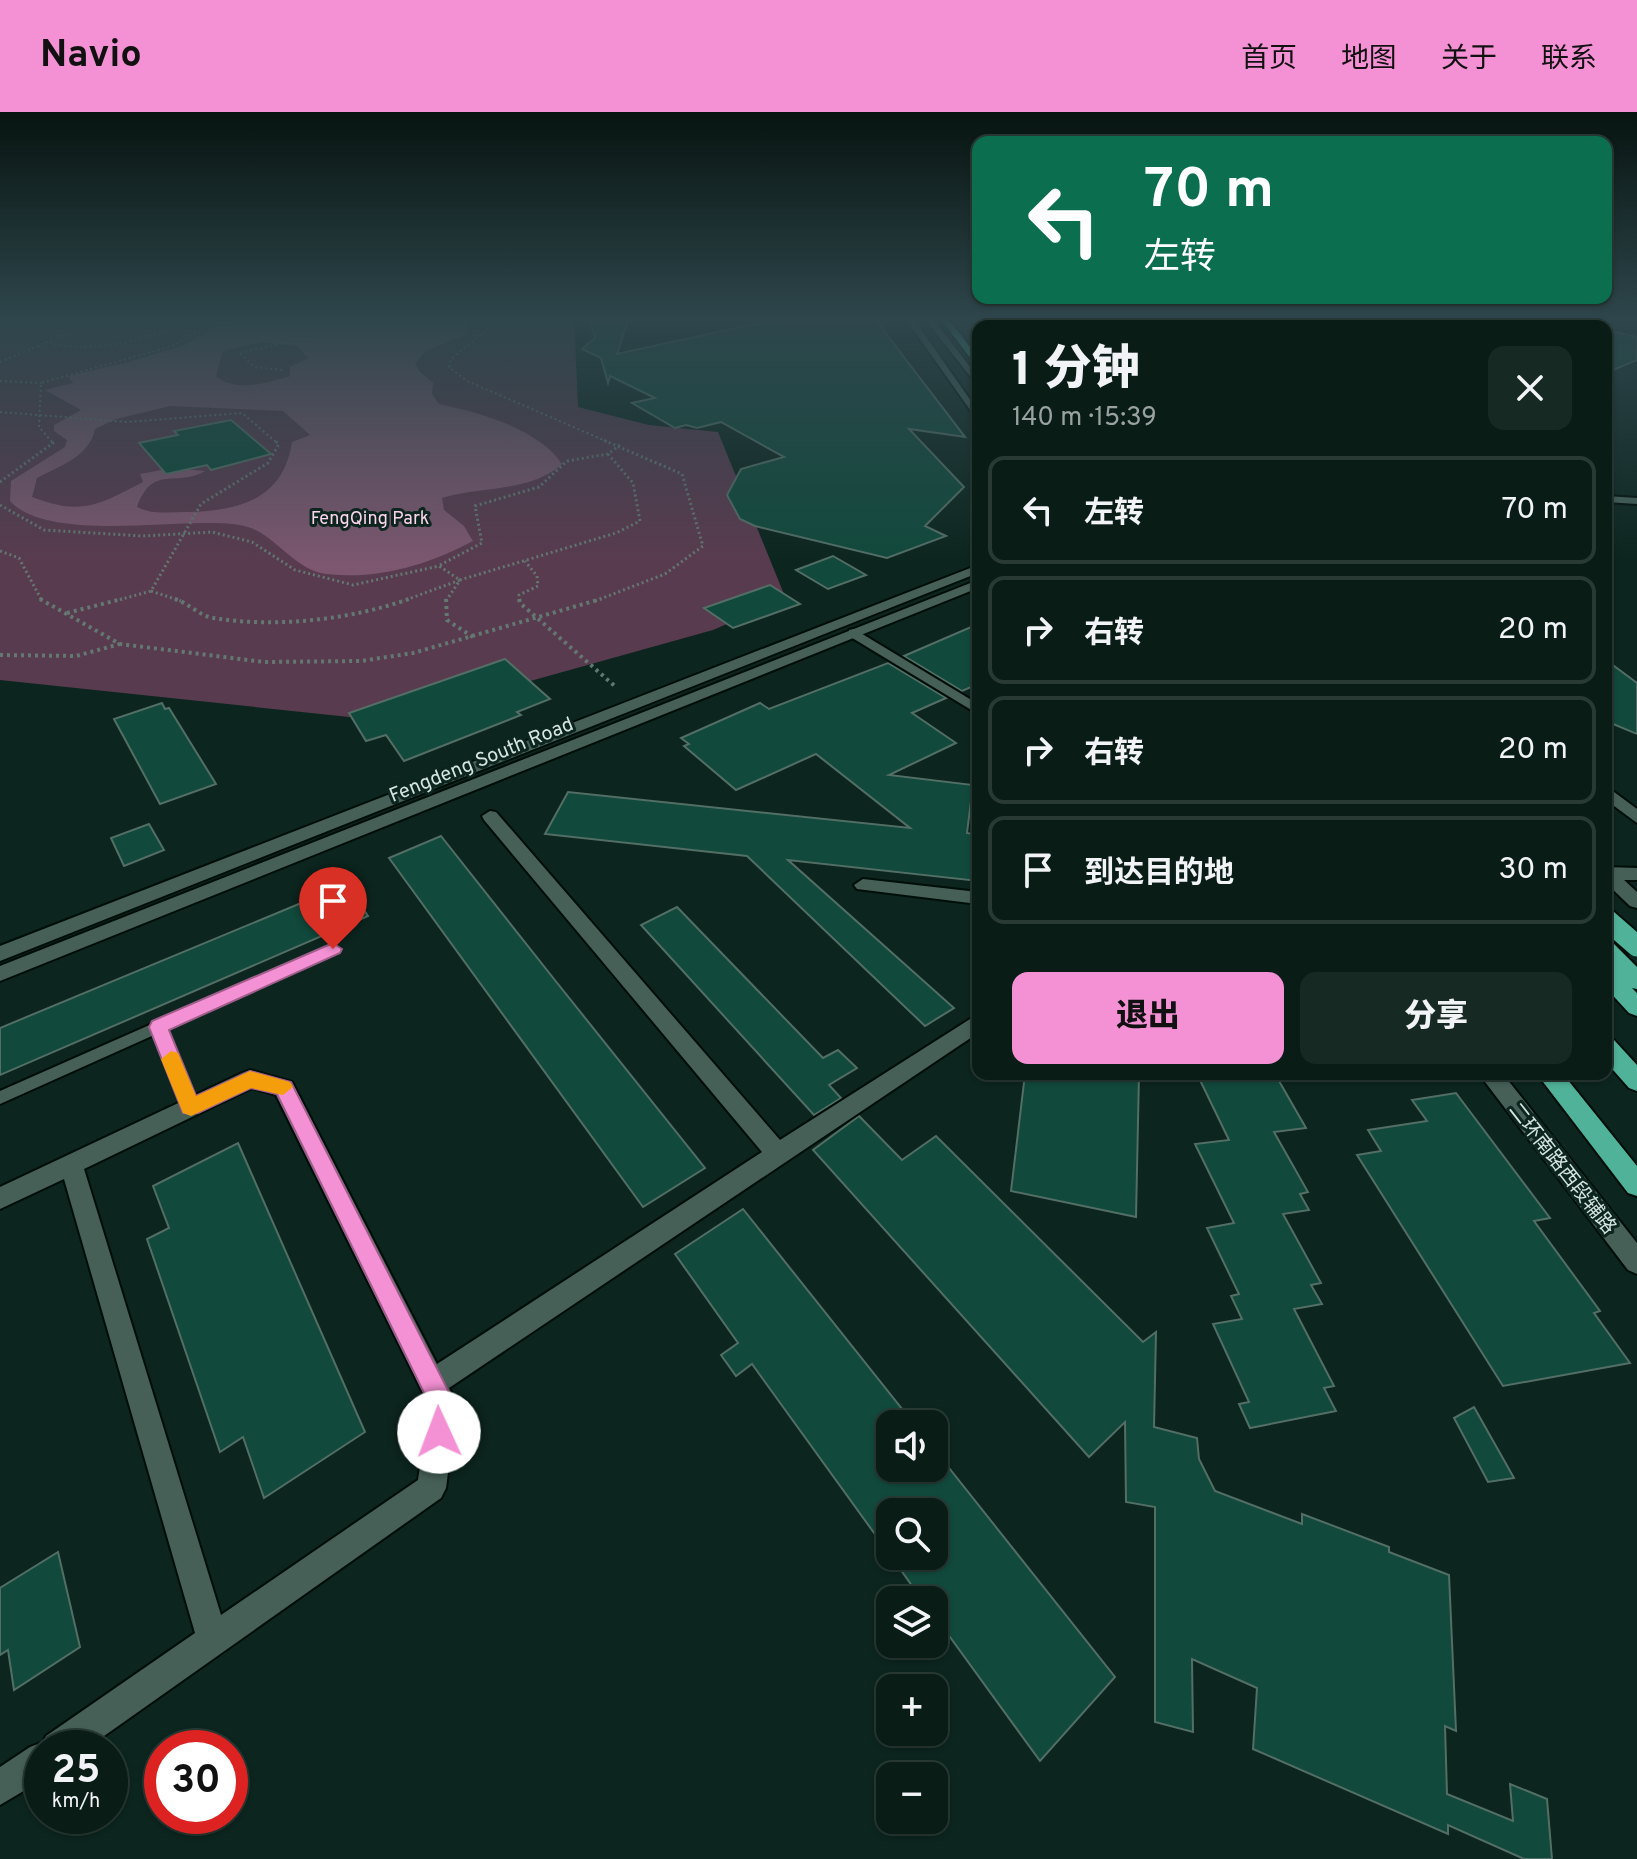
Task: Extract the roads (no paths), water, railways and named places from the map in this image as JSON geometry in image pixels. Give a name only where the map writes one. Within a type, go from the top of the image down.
[{"type":"highway","points":[[1612,925],[1637,948]]},
{"type":"highway","points":[[1612,955],[1637,981]]},
{"type":"highway","points":[[1612,980],[1637,1007]]},
{"type":"highway","points":[[1612,1053],[1637,1081]]},
{"type":"highway","points":[[1554,1080],[1637,1185]]},
{"type":"street","points":[[1612,499],[1637,501]]},
{"type":"street","name":"Fengdeng South Road","points":[[0,954],[972,571]]},
{"type":"street","name":"Fengdeng South Road","points":[[0,974],[972,586]]},
{"type":"street","points":[[854,633],[972,706]]},
{"type":"street","points":[[1612,796],[1637,818]]},
{"type":"street","points":[[490,816],[778,1154]]},
{"type":"street","points":[[1612,874],[1637,874]]},
{"type":"street","points":[[1612,879],[1637,902]]},
{"type":"street","points":[[863,885],[972,897]]},
{"type":"street","points":[[432,1383],[972,1026]]},
{"type":"street","points":[[0,1198],[250,1079],[284,1088],[443,1404],[431,1488],[84,1730]]},
{"type":"street","name":"二环南路西段辅路","points":[[1495,1080],[1637,1262]]},
{"type":"street","points":[[1554,1080],[1637,1177]]},
{"type":"street","points":[[71,1164],[213,1640]]},
{"type":"street","points":[[0,1788],[24,1771]]},
{"type":"lane","points":[[0,1098],[333,949]]},
{"type":"lane","points":[[158,1027],[191,1107]]},
{"type":"park label","name":"FengQing Park","points":[[370,518]]}]
